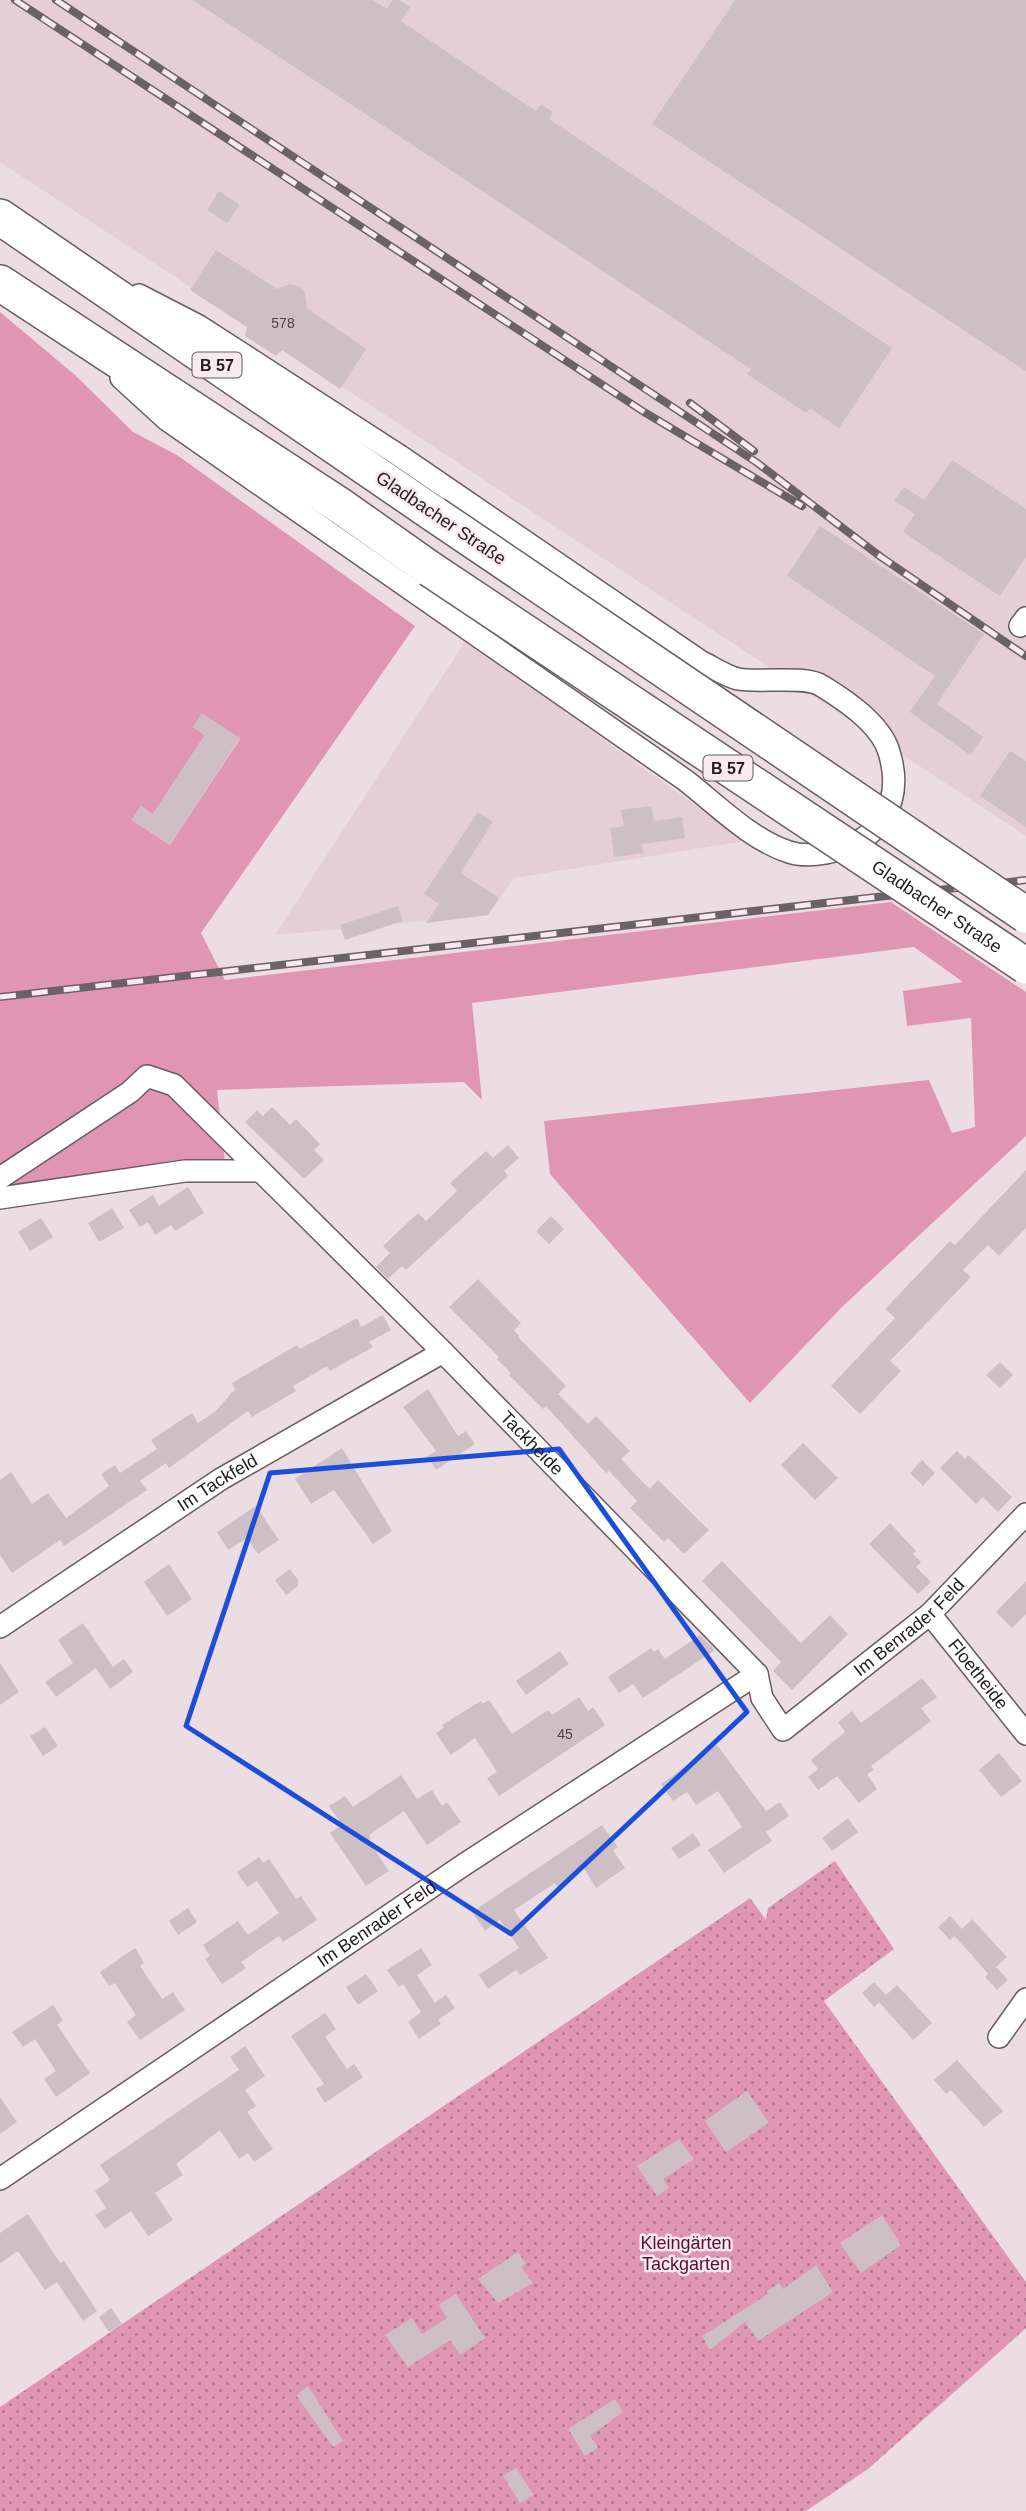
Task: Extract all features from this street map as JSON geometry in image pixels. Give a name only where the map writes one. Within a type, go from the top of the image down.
[{"type":"main road","name":"Gladbacher Straße","points":[[0,217],[1026,915]]},
{"type":"main road","name":"Gladbacher Straße","points":[[0,283],[342,507],[430,569],[1026,966]]},
{"type":"street","name":"Gladbacher Straße","points":[[37,242],[199,326],[397,454],[699,661],[737,678],[819,683],[875,727],[889,750],[892,796],[880,827],[867,838],[842,850],[814,855],[790,852],[758,836],[685,780],[167,420],[83,338]]},
{"type":"street","name":"Tackheide","points":[[0,1178],[130,1092],[147,1076],[174,1085],[443,1352],[757,1674],[762,1698],[783,1730]]},
{"type":"street","points":[[0,1198],[185,1171],[260,1171]]},
{"type":"street","name":"Im Tackfeld","points":[[0,1627],[221,1479],[443,1352]]},
{"type":"street","name":"Im Benrader Feld","points":[[783,1730],[930,1615],[1026,1514]]},
{"type":"street","name":"Floetheide","points":[[930,1615],[1026,1734]]},
{"type":"street","name":"Im Benrader Feld","points":[[0,2179],[465,1864],[757,1674]]},
{"type":"street","points":[[999,2037],[1026,1999]]},
{"type":"highlighted area","points":[[559,1449],[747,1712],[511,1934],[186,1726],[270,1473]]},
{"type":"shaded area","points":[[0,0],[1026,0],[1026,836],[0,162]]},
{"type":"shaded area","points":[[466,640],[745,841],[514,878],[488,915],[275,935]]},
{"type":"green space","points":[[0,312],[75,375],[133,432],[177,455],[415,626],[201,933],[225,980],[891,902],[1026,992],[1026,1136],[842,1307],[750,1403],[550,1174],[544,1121],[929,1080],[952,1133],[975,1127],[971,1018],[907,1026],[903,991],[963,982],[914,947],[472,1003],[482,1100],[464,1082],[217,1090],[226,1171],[0,1192]],"holes":[[[202,714],[240,739],[170,845],[132,820],[141,806],[153,814],[205,735],[193,727]]]},
{"type":"green space","name":"Kleingärten Tackgarten","points":[[835,1861],[894,1949],[824,2001],[1026,2282],[1026,2328],[868,2469],[806,2511],[0,2511],[0,2407],[750,1898],[766,1920],[768,1908]]},
{"type":"building","points":[[193,0],[373,0],[387,9],[393,0],[399,0],[410,7],[401,21],[536,111],[541,104],[553,112],[549,119],[892,348],[839,428],[810,408],[806,413],[747,374],[751,369]]},
{"type":"building","points":[[735,0],[1026,0],[1026,371],[652,124]]},
{"type":"building","points":[[219,191],[240,205],[227,223],[207,210]]},
{"type":"building","points":[[216,250],[277,289],[290,284],[299,286],[305,292],[307,308],[366,349],[340,389],[282,350],[276,356],[245,336],[247,327],[190,290]]},
{"type":"building","points":[[952,460],[1026,509],[1026,557],[1000,596],[903,532],[915,514],[894,501],[904,487],[924,500]]},
{"type":"building","points":[[820,526],[984,634],[937,704],[983,737],[970,755],[910,712],[935,676],[787,576]]},
{"type":"building","points":[[202,713],[240,738],[170,845],[132,820],[141,806],[153,814],[205,735],[193,727]]},
{"type":"building","points":[[1010,751],[1026,761],[1026,827],[980,796]]},
{"type":"building","points":[[651,806],[654,821],[682,817],[685,838],[642,844],[643,853],[614,857],[610,828],[624,826],[621,810]]},
{"type":"building","points":[[478,812],[493,822],[460,873],[499,898],[488,915],[426,923],[439,904],[424,894]]},
{"type":"building","points":[[398,906],[403,921],[345,940],[340,925]]},
{"type":"building","points":[[272,1107],[290,1125],[296,1119],[320,1144],[314,1150],[324,1160],[304,1179],[245,1122],[257,1110],[263,1116]]},
{"type":"building","points":[[508,1145],[519,1158],[504,1171],[508,1176],[406,1270],[402,1266],[388,1279],[376,1267],[390,1253],[383,1246],[418,1213],[426,1221],[457,1191],[450,1183],[486,1151],[493,1158]]},
{"type":"building","points":[[1026,1170],[1026,1228],[999,1256],[988,1245],[963,1270],[971,1277],[890,1361],[901,1371],[860,1414],[831,1386],[895,1318],[885,1309],[950,1241],[955,1245]]},
{"type":"building","points":[[188,1187],[204,1213],[175,1231],[171,1225],[155,1235],[148,1222],[140,1227],[129,1210],[153,1195],[159,1206]]},
{"type":"building","points":[[112,1208],[124,1228],[99,1242],[88,1223]]},
{"type":"building","points":[[551,1216],[564,1229],[549,1244],[536,1231]]},
{"type":"building","points":[[41,1218],[53,1237],[30,1251],[18,1232]]},
{"type":"building","points":[[478,1279],[521,1323],[514,1330],[518,1337],[566,1386],[558,1394],[588,1424],[596,1416],[630,1451],[621,1459],[635,1474],[650,1489],[658,1480],[709,1530],[684,1554],[668,1538],[664,1542],[630,1508],[637,1501],[609,1471],[606,1473],[546,1406],[543,1409],[509,1375],[511,1373],[497,1359],[499,1357],[449,1307]]},
{"type":"building","points":[[383,1315],[391,1330],[369,1342],[373,1347],[330,1371],[327,1366],[293,1386],[296,1391],[252,1417],[248,1411],[169,1468],[166,1463],[140,1481],[147,1490],[64,1546],[60,1540],[12,1573],[0,1555],[0,1480],[11,1472],[32,1504],[48,1493],[66,1518],[109,1486],[101,1474],[115,1465],[120,1473],[157,1449],[151,1440],[192,1413],[198,1423],[216,1411],[235,1389],[232,1383],[297,1345],[300,1349],[357,1318],[361,1327]]},
{"type":"building","points":[[1000,1362],[1013,1375],[1000,1388],[986,1375]]},
{"type":"building","points":[[428,1389],[458,1436],[466,1431],[475,1444],[436,1470],[427,1456],[436,1451],[403,1407]]},
{"type":"building","points":[[803,1443],[838,1478],[815,1500],[781,1465]]},
{"type":"building","points":[[342,1448],[392,1531],[373,1544],[334,1490],[311,1504],[295,1479]]},
{"type":"building","points":[[957,1451],[965,1459],[968,1455],[1012,1497],[998,1512],[983,1497],[976,1504],[940,1468]]},
{"type":"building","points":[[922,1460],[935,1473],[923,1486],[910,1473]]},
{"type":"building","points":[[256,1506],[279,1540],[258,1554],[247,1538],[228,1550],[217,1532]]},
{"type":"building","points":[[890,1523],[916,1551],[913,1554],[921,1562],[916,1567],[931,1582],[918,1594],[869,1544]]},
{"type":"building","points":[[722,1561],[801,1643],[830,1615],[848,1634],[792,1690],[773,1671],[781,1662],[702,1581]]},
{"type":"building","points":[[169,1564],[192,1599],[167,1616],[144,1582]]},
{"type":"building","points":[[290,1569],[298,1580],[298,1586],[286,1595],[275,1580]]},
{"type":"building","points":[[1026,1581],[1026,1614],[1012,1628],[996,1612]]},
{"type":"building","points":[[83,1623],[113,1667],[124,1659],[133,1672],[110,1689],[96,1668],[56,1697],[45,1682],[73,1663],[58,1640]]},
{"type":"building","points":[[700,1635],[715,1650],[643,1698],[633,1684],[619,1693],[608,1677],[651,1648],[654,1652],[658,1649],[665,1659]]},
{"type":"building","points":[[560,1651],[569,1664],[526,1695],[516,1681]]},
{"type":"building","points":[[0,1663],[19,1692],[0,1705]]},
{"type":"building","points":[[922,1678],[937,1697],[921,1708],[931,1721],[871,1766],[874,1770],[867,1774],[877,1789],[859,1803],[837,1776],[818,1790],[808,1777],[818,1769],[811,1760],[845,1732],[838,1722],[852,1711],[861,1723]]},
{"type":"building","points":[[579,1697],[588,1711],[593,1707],[605,1725],[499,1796],[487,1778],[497,1772],[475,1738],[451,1755],[436,1733],[444,1728],[442,1725],[481,1701],[483,1704],[489,1700],[512,1734],[548,1710],[552,1715]]},
{"type":"building","points":[[45,1727],[58,1746],[43,1756],[30,1736]]},
{"type":"building","points":[[717,1745],[766,1811],[780,1802],[789,1816],[766,1832],[772,1841],[724,1873],[708,1850],[742,1827],[718,1791],[696,1805],[687,1792],[673,1801],[661,1784]]},
{"type":"building","points":[[999,1753],[1022,1781],[1001,1797],[979,1770]]},
{"type":"building","points":[[401,1775],[417,1799],[432,1790],[442,1806],[447,1802],[461,1822],[427,1845],[404,1811],[369,1835],[369,1841],[389,1871],[366,1886],[330,1833],[342,1825],[329,1806],[345,1796],[353,1807]]},
{"type":"building","points":[[848,1818],[858,1832],[832,1851],[822,1838]]},
{"type":"building","points":[[602,1825],[618,1847],[613,1850],[625,1868],[596,1888],[584,1869],[557,1887],[555,1883],[514,1910],[548,1958],[520,1975],[516,1970],[488,1989],[479,1975],[519,1948],[500,1920],[485,1931],[472,1912]]},
{"type":"building","points":[[693,1833],[701,1845],[679,1859],[671,1848]]},
{"type":"building","points":[[259,1857],[263,1863],[269,1859],[296,1899],[301,1896],[317,1920],[283,1942],[279,1936],[241,1962],[246,1968],[222,1984],[205,1959],[210,1956],[203,1945],[238,1921],[248,1935],[279,1913],[257,1881],[247,1887],[237,1872]]},
{"type":"building","points":[[188,1908],[197,1922],[178,1935],[169,1921]]},
{"type":"building","points":[[950,1916],[962,1929],[972,1919],[1007,1957],[996,1967],[1008,1980],[997,1990],[985,1977],[988,1974],[972,1955],[954,1936],[950,1940],[938,1927]]},
{"type":"building","points":[[135,1948],[144,1963],[140,1966],[162,1999],[173,1992],[185,2010],[140,2040],[127,2022],[136,2015],[115,1983],[109,1986],[100,1972]]},
{"type":"building","points":[[421,1948],[432,1965],[417,1975],[435,2003],[446,1995],[455,2008],[438,2020],[441,2024],[419,2039],[408,2022],[421,2012],[403,1984],[399,1987],[387,1970]]},
{"type":"building","points":[[366,1974],[378,1991],[358,2005],[346,1987]]},
{"type":"building","points":[[874,1982],[886,1995],[897,1985],[932,2023],[913,2040],[879,2002],[874,2007],[862,1993]]},
{"type":"building","points":[[53,2005],[63,2020],[57,2025],[90,2073],[56,2097],[44,2079],[56,2071],[35,2039],[23,2047],[12,2032]]},
{"type":"building","points":[[325,2013],[336,2029],[325,2037],[347,2069],[354,2064],[363,2077],[325,2103],[316,2089],[324,2084],[291,2036]]},
{"type":"building","points":[[245,2046],[265,2076],[245,2090],[256,2106],[247,2112],[273,2149],[254,2162],[248,2153],[239,2159],[220,2130],[176,2164],[183,2175],[155,2193],[173,2220],[148,2236],[131,2211],[105,2229],[95,2215],[106,2208],[95,2191],[110,2180],[100,2165],[239,2070],[230,2057]]},
{"type":"building","points":[[957,2060],[1003,2111],[984,2127],[951,2090],[946,2094],[934,2080]]},
{"type":"building","points":[[747,2091],[769,2123],[726,2152],[705,2121]]},
{"type":"building","points":[[0,2097],[17,2122],[0,2134]]},
{"type":"building","points":[[679,2139],[694,2159],[663,2179],[669,2188],[657,2196],[637,2166]]},
{"type":"building","points":[[28,2214],[60,2263],[64,2261],[97,2311],[83,2321],[57,2282],[45,2290],[18,2251],[0,2263],[0,2233]]},
{"type":"building","points":[[882,2215],[901,2245],[861,2273],[840,2243]]},
{"type":"building","points":[[518,2252],[526,2264],[521,2267],[533,2283],[498,2303],[478,2279]]},
{"type":"building","points":[[816,2265],[833,2292],[758,2341],[745,2322],[710,2350],[702,2336],[768,2294],[766,2292],[779,2283],[783,2289]]},
{"type":"building","points":[[456,2294],[485,2338],[460,2355],[450,2340],[408,2367],[385,2335],[412,2318],[422,2334],[447,2318],[439,2305]]},
{"type":"building","points":[[111,2308],[122,2324],[109,2332],[99,2317]]},
{"type":"building","points":[[308,2386],[343,2441],[333,2447],[296,2395]]},
{"type":"building","points":[[615,2399],[623,2412],[590,2436],[598,2447],[585,2456],[568,2429]]},
{"type":"building","points":[[516,2468],[534,2495],[520,2503],[503,2476]]},
{"type":"railway","points":[[15,0],[644,412],[802,506]]},
{"type":"railway","points":[[56,0],[756,462],[881,557],[1026,656]]},
{"type":"railway","points":[[690,403],[754,451]]},
{"type":"railway","points":[[0,997],[1026,880]]}]
